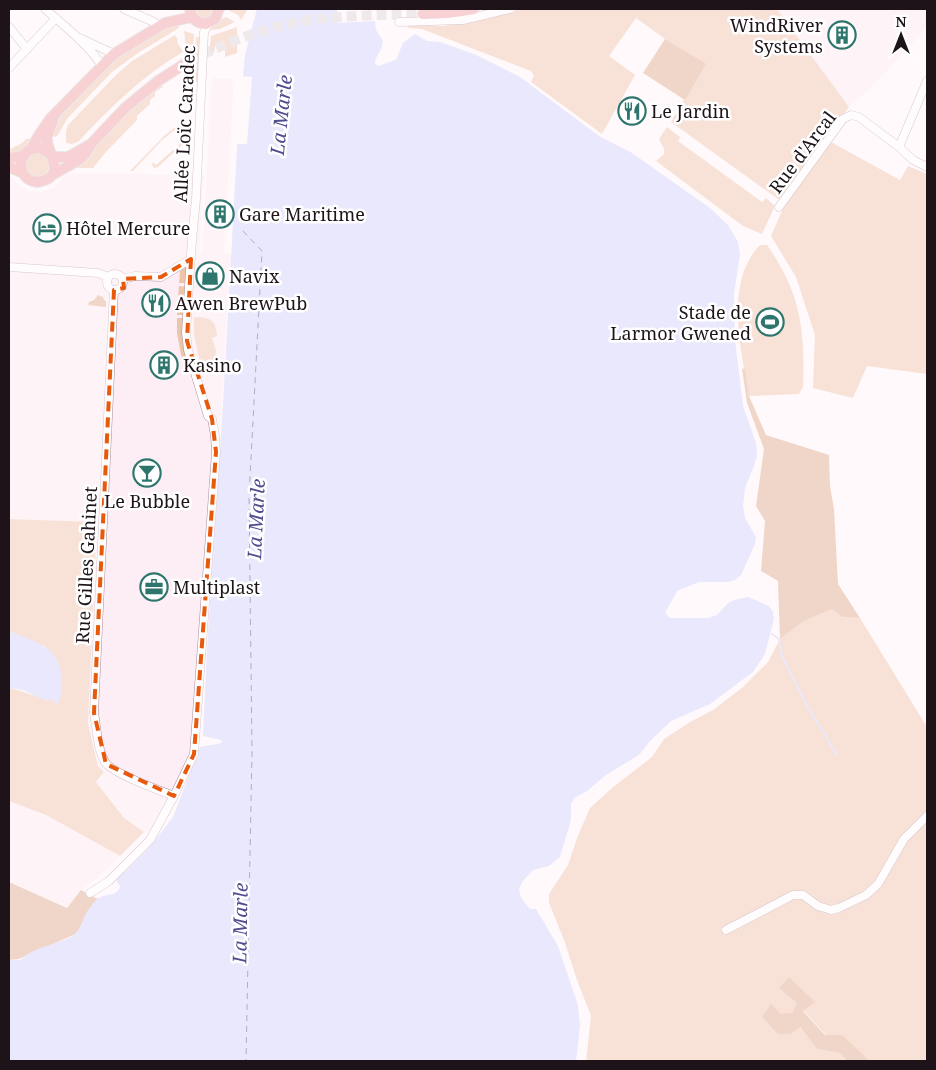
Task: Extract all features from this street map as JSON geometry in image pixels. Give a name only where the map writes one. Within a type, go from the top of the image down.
[{"type":"main road","points":[[23,173],[21,164],[39,135],[59,110],[101,66],[114,54],[185,9]]},
{"type":"main road","points":[[161,25],[193,16],[207,28],[215,19],[219,9]]},
{"type":"main road","points":[[424,14],[474,9]]},
{"type":"main road","points":[[9,167],[23,173],[30,180],[44,181],[60,169],[79,160],[91,144],[139,95],[189,61]]},
{"type":"main road","points":[[52,175],[55,166],[47,137],[59,110]]},
{"type":"main road","points":[[9,158],[44,149],[52,155],[68,157],[91,144]]},
{"type":"street","points":[[45,9],[92,52],[101,66]]},
{"type":"street","points":[[124,9],[161,25]]},
{"type":"street","points":[[399,22],[463,20],[510,9]]},
{"type":"street","points":[[9,68],[56,18]]},
{"type":"street","points":[[9,27],[27,49]]},
{"type":"street","name":"Allée Loïc Caradec","points":[[90,893],[110,881],[150,840],[194,754],[216,452],[212,419],[208,416],[188,350],[187,320],[207,28]]},
{"type":"street","points":[[78,38],[82,38],[114,54]]},
{"type":"street","points":[[899,146],[927,81]]},
{"type":"street","name":"Rue d'Arcal","points":[[779,207],[843,119],[851,115],[859,117],[894,145],[899,146],[913,160],[927,167]]},
{"type":"street","points":[[123,279],[135,276],[160,277],[191,259]]},
{"type":"street","points":[[9,267],[98,273],[108,277]]},
{"type":"street","points":[[108,277],[112,274],[117,274],[123,279]]},
{"type":"street","points":[[108,277],[109,286],[114,290],[121,287],[123,279]]},
{"type":"street","name":"Rue Gilles Gahinet","points":[[114,290],[94,713],[100,748],[106,764],[116,771],[174,796]]},
{"type":"street","points":[[726,930],[793,895],[803,895],[823,908],[830,910],[839,908],[866,895],[878,884],[904,839],[927,816]]},
{"type":"highlighted area","points":[[191,259],[187,341],[212,419],[216,452],[194,754],[174,796],[106,764],[94,713],[114,290],[124,288],[123,279],[161,277]]},
{"type":"shaded area","points":[[195,9],[214,9],[211,16],[204,19],[197,16]]},
{"type":"shaded area","points":[[226,9],[248,9],[241,20],[238,15]]},
{"type":"shaded area","points":[[521,9],[777,9],[849,107],[827,136],[831,142],[900,180],[908,166],[927,174],[927,374],[867,366],[853,398],[813,388],[815,335],[796,277],[771,236],[785,204],[671,122],[705,64],[636,18],[609,56],[635,75],[602,134],[531,82],[534,76],[531,71],[422,29],[409,28],[406,25],[444,26],[483,19]]},
{"type":"shaded area","points":[[777,9],[927,9],[927,27],[872,87],[849,107]]},
{"type":"shaded area","points":[[226,17],[235,22],[220,29],[209,30],[215,22]]},
{"type":"shaded area","points":[[178,21],[179,28],[138,53],[112,72],[67,119],[58,135],[55,137],[51,136],[53,126],[61,114],[115,58]]},
{"type":"shaded area","points":[[237,27],[237,53],[225,57],[225,48],[215,46],[214,53],[209,53],[211,36]]},
{"type":"shaded area","points":[[184,31],[194,34],[192,79],[190,80]]},
{"type":"shaded area","points":[[175,35],[183,52],[154,71],[128,93],[78,142],[66,143],[68,125],[116,75],[132,61]]},
{"type":"shaded area","points":[[196,37],[201,37],[198,82],[193,83]]},
{"type":"shaded area","points":[[665,39],[706,64],[685,100],[643,73]]},
{"type":"shaded area","points":[[212,78],[234,79],[224,253],[231,253],[203,700],[199,743],[193,761],[173,806],[155,837],[124,818],[96,782],[102,777],[88,724],[88,710],[97,522],[9,519],[9,177],[29,191],[40,192],[55,187],[64,176],[70,173],[204,175],[199,251],[202,252]]},
{"type":"shaded area","points":[[158,86],[164,86],[155,92],[155,96],[150,100],[150,104],[137,116],[137,120],[93,168],[71,168],[121,117]]},
{"type":"shaded area","points":[[190,116],[161,141],[133,171],[130,171],[165,135]]},
{"type":"shaded area","points":[[667,127],[680,137],[678,141],[762,202],[766,198],[775,206],[762,234],[743,226],[656,161],[664,154],[664,149],[659,139]]},
{"type":"shaded area","points":[[35,138],[24,149],[9,155],[9,150],[26,139]]},
{"type":"shaded area","points":[[177,140],[183,141],[183,144],[158,167],[154,168],[153,162],[156,165],[180,144]]},
{"type":"shaded area","points":[[37,153],[42,154],[48,160],[48,170],[42,176],[37,177],[32,176],[26,170],[25,165],[26,160],[32,154]]},
{"type":"shaded area","name":"Stade de Larmor Gwened","points":[[760,245],[767,245],[794,296],[803,347],[803,387],[799,394],[749,396],[739,338],[739,297],[742,278],[749,260]]},
{"type":"shaded area","points":[[189,265],[187,283],[179,283],[180,271]]},
{"type":"shaded area","points":[[179,286],[187,287],[185,315],[177,315]]},
{"type":"shaded area","points":[[98,295],[106,301],[106,307],[88,305]]},
{"type":"shaded area","points":[[194,317],[211,320],[215,326],[217,336],[212,338],[216,350],[215,364],[200,363],[194,334]]},
{"type":"shaded area","points":[[177,318],[184,318],[189,361],[182,360],[177,333]]},
{"type":"shaded area","points":[[742,368],[745,370],[749,396],[766,435],[829,455],[838,584],[860,618],[842,617],[832,609],[804,621],[780,639],[778,581],[761,571],[765,521],[756,506],[764,449],[747,403]]},
{"type":"shaded area","points":[[9,519],[97,522],[88,724],[98,766],[104,772],[96,782],[124,818],[144,832],[120,856],[46,815],[9,801],[9,688],[48,700],[46,647],[9,631]]},
{"type":"shaded area","points":[[832,609],[842,617],[860,618],[927,727],[927,1061],[870,1061],[842,1036],[826,1035],[803,1010],[814,1003],[797,1003],[792,1014],[762,1017],[800,1027],[817,1049],[840,1053],[847,1061],[586,1061],[591,1016],[549,903],[549,894],[568,865],[590,808],[652,757],[664,739],[713,710],[743,687],[768,662],[780,639],[804,621]]},
{"type":"shaded area","points":[[9,801],[46,815],[120,856],[95,880],[81,890],[68,908],[9,882]]},
{"type":"shaded area","points":[[9,882],[67,908],[81,890],[98,899],[84,926],[78,933],[19,959],[9,960]]},
{"type":"shaded area","points":[[789,977],[815,1002],[803,1011],[825,1035],[842,1035],[870,1061],[847,1061],[840,1053],[817,1049],[800,1027],[790,1034],[778,1034],[762,1017],[771,1004],[781,1014],[792,1013],[797,1003],[779,988]]},
{"type":"water","name":"La Marle","points":[[257,9],[337,9],[338,23],[375,21],[376,30],[383,41],[375,60],[378,66],[396,60],[403,43],[415,34],[427,41],[440,42],[474,54],[520,77],[599,136],[632,153],[710,208],[728,225],[738,242],[740,254],[734,294],[735,340],[743,406],[756,443],[757,455],[745,488],[743,506],[745,518],[756,537],[755,544],[741,575],[735,580],[729,582],[699,582],[677,591],[665,613],[670,618],[708,618],[717,615],[728,603],[748,597],[769,606],[773,612],[774,619],[765,654],[753,672],[710,704],[671,721],[650,741],[639,755],[606,775],[587,791],[574,798],[571,804],[571,820],[560,857],[549,866],[533,870],[522,882],[519,890],[521,898],[530,909],[536,909],[558,946],[578,1005],[580,1026],[576,1061],[9,1061],[9,960],[21,960],[31,952],[71,937],[78,930],[86,913],[98,898],[117,892],[120,886],[117,878],[149,848],[173,817],[200,747],[222,743],[221,740],[203,736],[207,649],[238,130],[245,55]]},
{"type":"water","points":[[9,631],[38,643],[53,653],[61,671],[62,683],[61,697],[57,705],[53,700],[42,699],[23,690],[9,688]]},
{"type":"pier","points":[[240,76],[252,77],[247,144],[235,144]]},
{"type":"waterway","points":[[772,634],[779,639],[781,653],[785,662],[808,707],[837,755]]},
{"type":"ferry route","points":[[243,231],[262,251],[249,496],[252,752],[246,1061]]},
{"type":"tunnel","points":[[189,61],[240,39],[293,23],[342,17],[423,14]]},
{"type":"place","name":"WindRiver Systems","points":[[842,35]]},
{"type":"place","name":"Le Jardin","points":[[632,111]]},
{"type":"place","name":"Gare Maritime","points":[[220,214]]},
{"type":"place","name":"Hôtel Mercure","points":[[47,228]]},
{"type":"place","name":"Navix","points":[[210,276]]},
{"type":"place","name":"Awen BrewPub","points":[[156,303]]},
{"type":"place","name":"Stade de Larmor Gwened","points":[[770,322]]},
{"type":"place","name":"Kasino","points":[[164,365]]},
{"type":"place","name":"Le Bubble","points":[[147,473]]},
{"type":"place","name":"Multiplast","points":[[154,587]]}]
